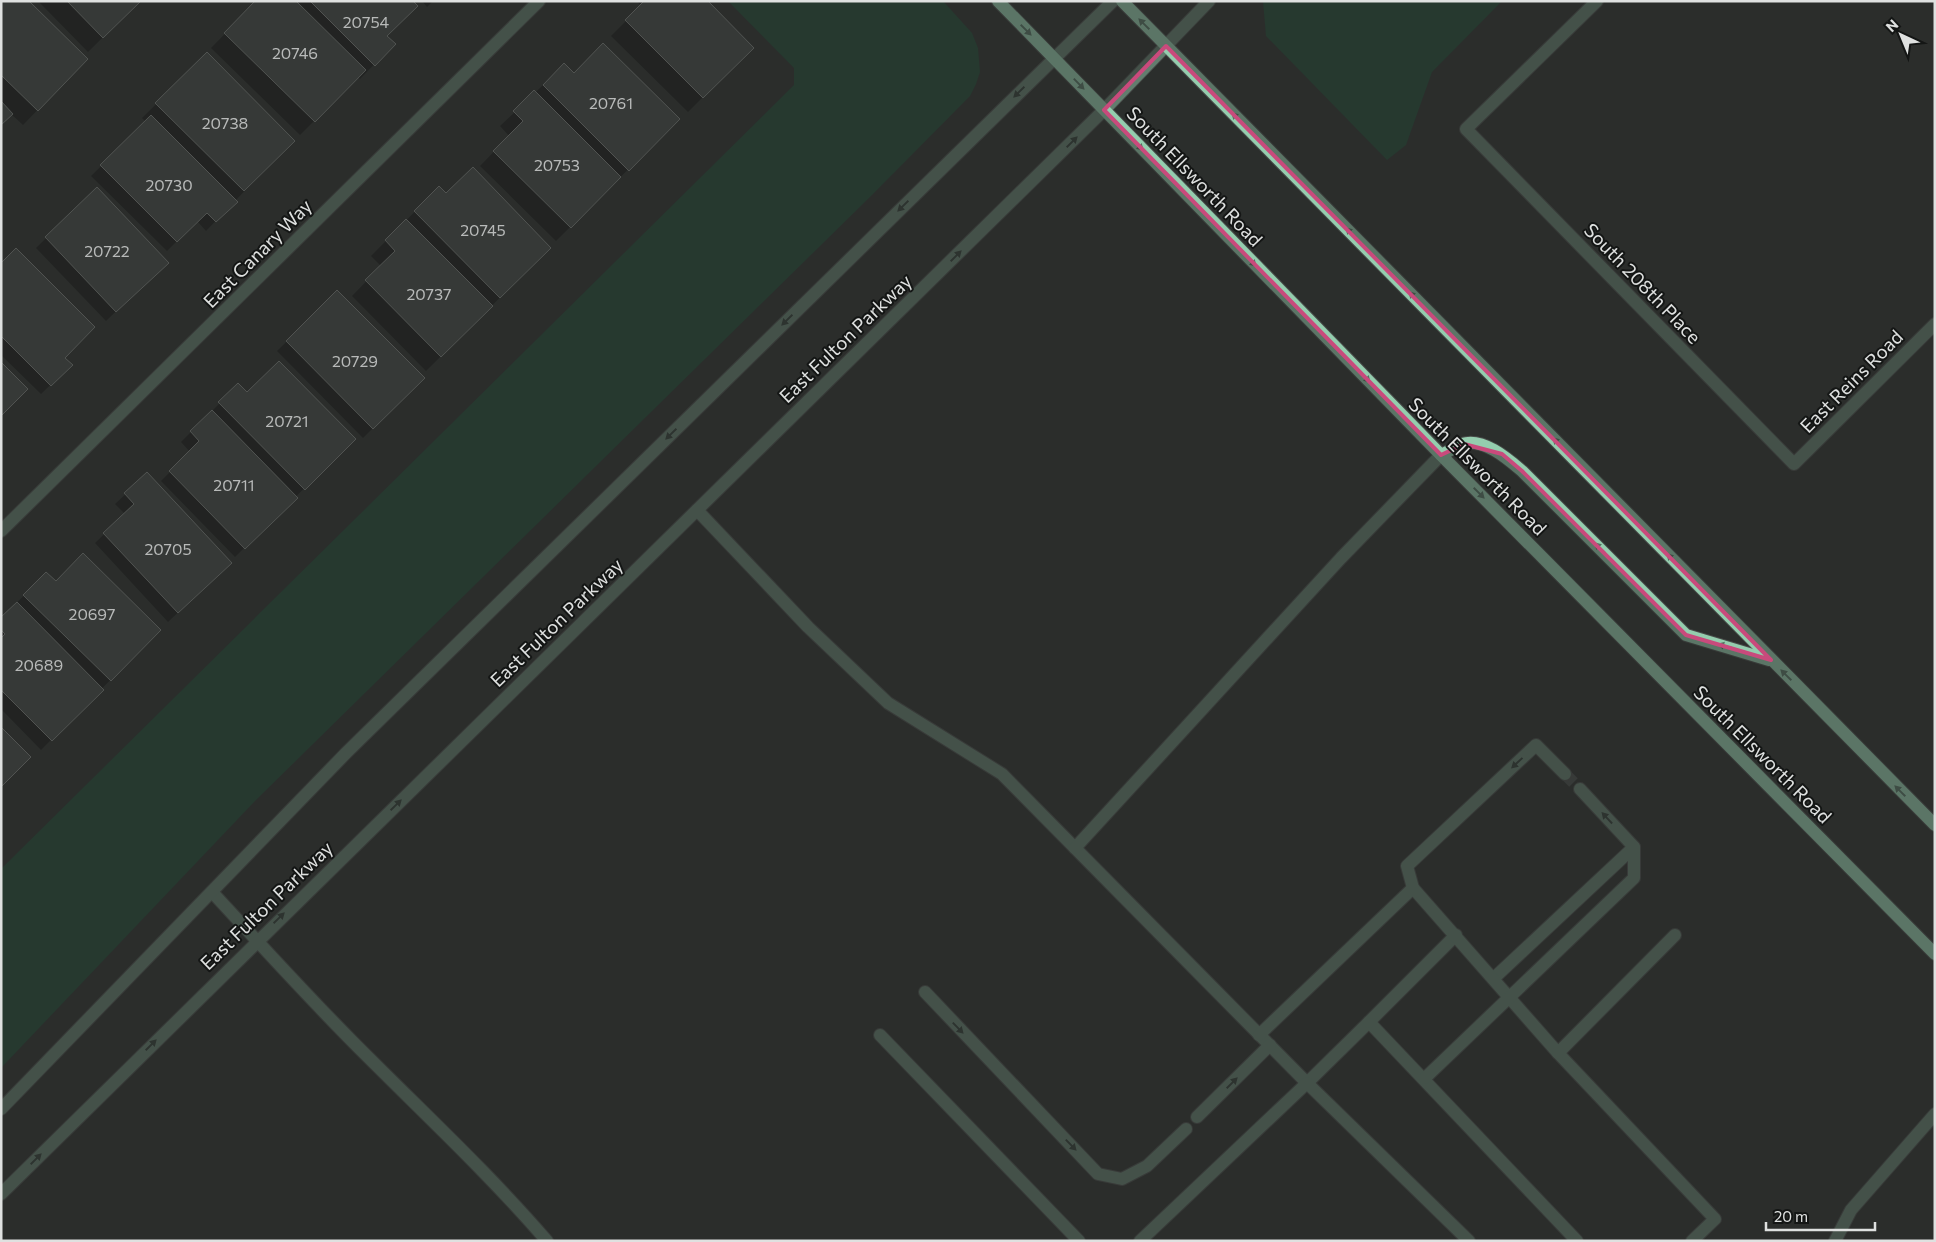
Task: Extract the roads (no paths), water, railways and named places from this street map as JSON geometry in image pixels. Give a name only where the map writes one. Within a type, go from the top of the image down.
[{"type":"main road","name":"South Ellsworth Road","points":[[998,1],[1441,455],[1935,954]]},
{"type":"main road","points":[[1122,1],[1935,825]]},
{"type":"main road","points":[[1441,455],[1464,444],[1482,446],[1502,454],[1522,471],[1686,635],[1771,660]]},
{"type":"street","name":"East Canary Way","points":[[1,531],[539,1]]},
{"type":"street","points":[[1,1109],[353,746],[1113,1]]},
{"type":"street","name":"East Fulton Parkway","points":[[1,1194],[257,940],[1137,78],[1209,1]]},
{"type":"street","name":"South 208th Place","points":[[1596,1],[1466,130],[1794,464]]},
{"type":"street","name":"East Reins Road","points":[[1794,464],[1935,324]]},
{"type":"street","points":[[1075,848],[1334,566],[1441,455]]},
{"type":"street","points":[[697,510],[808,626],[888,703],[1002,774],[1260,1035],[1469,1241]]},
{"type":"street","points":[[1565,774],[1536,745],[1407,866],[1413,888],[1511,996],[1558,1053],[1715,1219],[1692,1241]]},
{"type":"street","points":[[1425,1078],[1634,878],[1634,847],[1580,789]]},
{"type":"street","points":[[1494,978],[1634,847]]},
{"type":"street","points":[[1260,1035],[1413,888]]},
{"type":"street","points":[[212,892],[368,1057],[506,1194],[547,1241]]},
{"type":"street","points":[[1574,903],[1590,920]]},
{"type":"street","points":[[1140,1241],[1308,1083],[1456,935]]},
{"type":"street","points":[[1558,1053],[1675,935]]},
{"type":"street","points":[[925,992],[1098,1174],[1122,1179],[1148,1166],[1186,1129]]},
{"type":"street","points":[[1369,1022],[1425,1078],[1577,1241]]},
{"type":"street","points":[[880,1035],[1079,1241]]},
{"type":"street","points":[[1197,1117],[1270,1045]]},
{"type":"street","points":[[1835,1241],[1850,1210],[1935,1114]]},
{"type":"tunnel","points":[[1565,774],[1580,789]]}]
